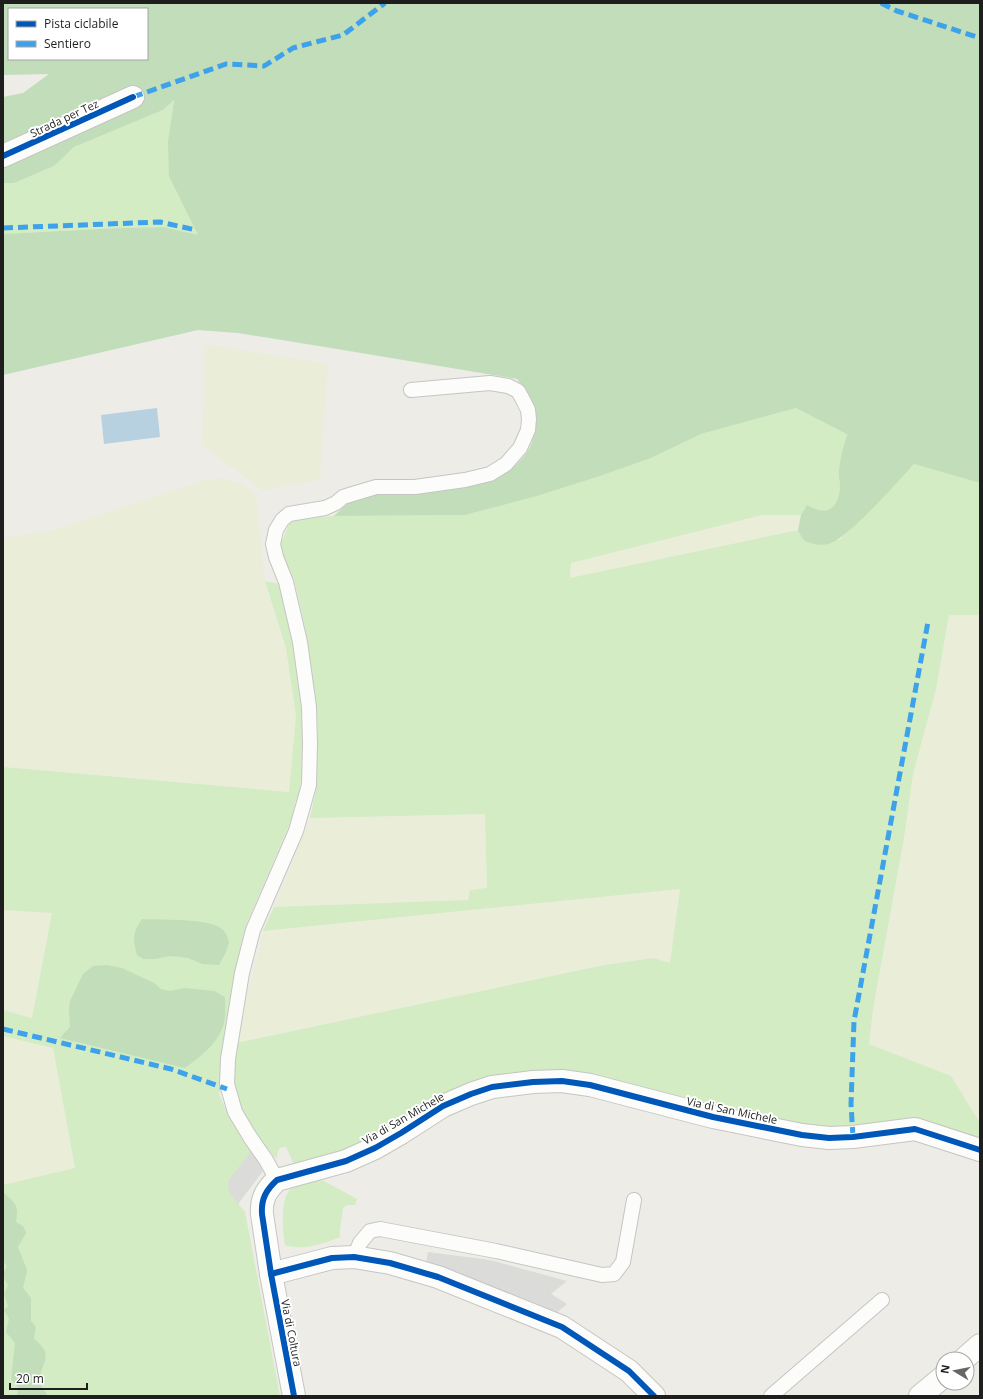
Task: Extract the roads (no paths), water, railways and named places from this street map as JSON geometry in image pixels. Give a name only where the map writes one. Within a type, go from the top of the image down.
[{"type":"street","name":"Strada per Tez","points":[[3,156],[133,97]]},
{"type":"street","name":"Via di San Michele","points":[[278,1180],[346,1160],[361,1154],[401,1133],[443,1106],[471,1094],[492,1087],[562,1081],[590,1085],[713,1117],[802,1135],[829,1138],[853,1137],[915,1129],[980,1150]]},
{"type":"street","points":[[278,1180],[270,1186],[261,1204],[271,1274],[332,1258],[354,1257],[390,1263],[438,1276],[562,1327],[629,1371],[654,1396]]},
{"type":"street","name":"Via di Coltura","points":[[271,1274],[294,1396]]},
{"type":"street","points":[[920,1396],[935,1384]]},
{"type":"lane","points":[[278,1180],[235,1112],[227,1084],[228,1059],[242,973],[253,930],[296,831],[309,785],[310,707],[300,642],[286,582],[272,544],[276,530],[288,514],[325,508],[336,503],[343,497],[376,487],[415,486],[465,480],[490,474],[506,464],[520,448],[528,430],[528,410],[518,391],[508,386],[490,383],[411,390]]},
{"type":"lane","points":[[354,1257],[360,1242],[370,1231],[380,1229],[496,1251],[602,1275],[614,1274],[623,1262],[634,1200]]},
{"type":"lane","points":[[771,1396],[882,1300]]},
{"type":"water","points":[[157,408],[160,437],[104,444],[101,415]]}]
